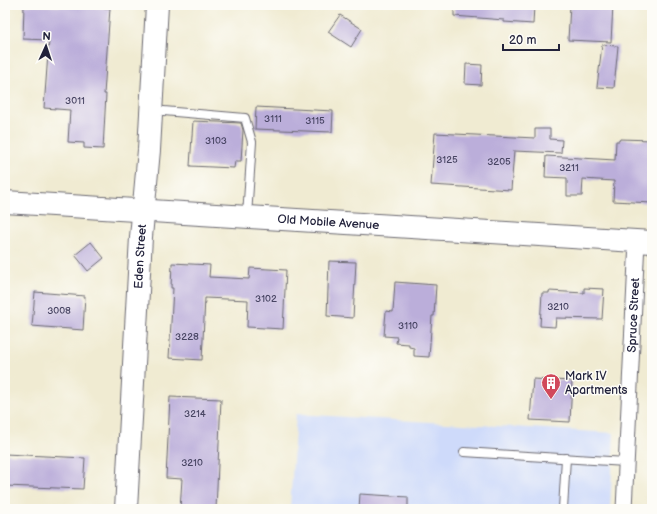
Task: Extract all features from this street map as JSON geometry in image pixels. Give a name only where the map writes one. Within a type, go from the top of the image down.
[{"type":"main road","name":"Eden Street","points":[[126,509],[143,210],[157,5]]},
{"type":"main road","name":"Old Mobile Avenue","points":[[5,202],[645,242]]},
{"type":"street","name":"Spruce Street","points":[[624,509],[626,462],[645,242]]},
{"type":"lane","points":[[151,110],[245,118],[252,142],[247,217]]},
{"type":"lane","points":[[464,452],[626,462]]},
{"type":"lane","points":[[563,509],[566,458]]},
{"type":"shaded area","points":[[296,414],[614,433],[610,509],[290,509]]},
{"type":"building","points":[[24,5],[110,8],[104,94],[106,94],[103,149],[84,148],[84,143],[68,142],[70,110],[44,108],[49,40],[23,39]]},
{"type":"building","points":[[454,5],[534,5],[533,24],[454,16]]},
{"type":"building","points":[[570,5],[613,5],[611,42],[568,40]]},
{"type":"building","points":[[340,15],[362,29],[351,47],[328,32]]},
{"type":"building","points":[[602,45],[618,46],[614,88],[597,87]]},
{"type":"building","points":[[466,64],[482,65],[481,85],[465,84]]},
{"type":"building","points":[[256,107],[333,111],[332,132],[255,129]]},
{"type":"building","points":[[193,121],[241,123],[243,130],[241,161],[235,161],[234,168],[190,166]]},
{"type":"building","points":[[535,129],[550,129],[550,139],[562,140],[561,153],[514,151],[511,190],[431,185],[435,133],[535,138]]},
{"type":"building","points":[[620,139],[652,140],[652,203],[613,201],[614,181],[583,179],[582,196],[567,196],[567,178],[545,177],[546,156],[615,160],[616,141],[619,141]]},
{"type":"building","points":[[91,242],[104,258],[88,271],[75,255]]},
{"type":"building","points":[[329,261],[356,262],[353,318],[327,316]]},
{"type":"building","points":[[172,263],[210,265],[209,277],[249,279],[250,268],[286,270],[283,329],[247,327],[248,300],[205,298],[202,360],[169,358],[173,288],[171,288]]},
{"type":"building","points":[[395,282],[436,285],[429,357],[414,356],[414,348],[409,347],[409,344],[396,343],[397,337],[384,336],[386,311],[393,312]]},
{"type":"building","points":[[584,288],[604,289],[602,319],[556,318],[555,327],[540,326],[542,293],[549,293],[549,291],[584,293]]},
{"type":"building","points":[[35,292],[85,296],[83,330],[32,326]]},
{"type":"building","name":"Mark IV Apartments","points":[[533,379],[572,381],[570,422],[530,420]]},
{"type":"building","points":[[170,397],[221,399],[216,509],[180,509],[182,479],[166,478]]},
{"type":"building","points":[[5,454],[85,458],[83,489],[5,486]]},
{"type":"building","points":[[360,494],[408,497],[408,509],[359,509]]},
{"type":"place","name":"Mark IV Apartments","points":[[551,400]]}]
